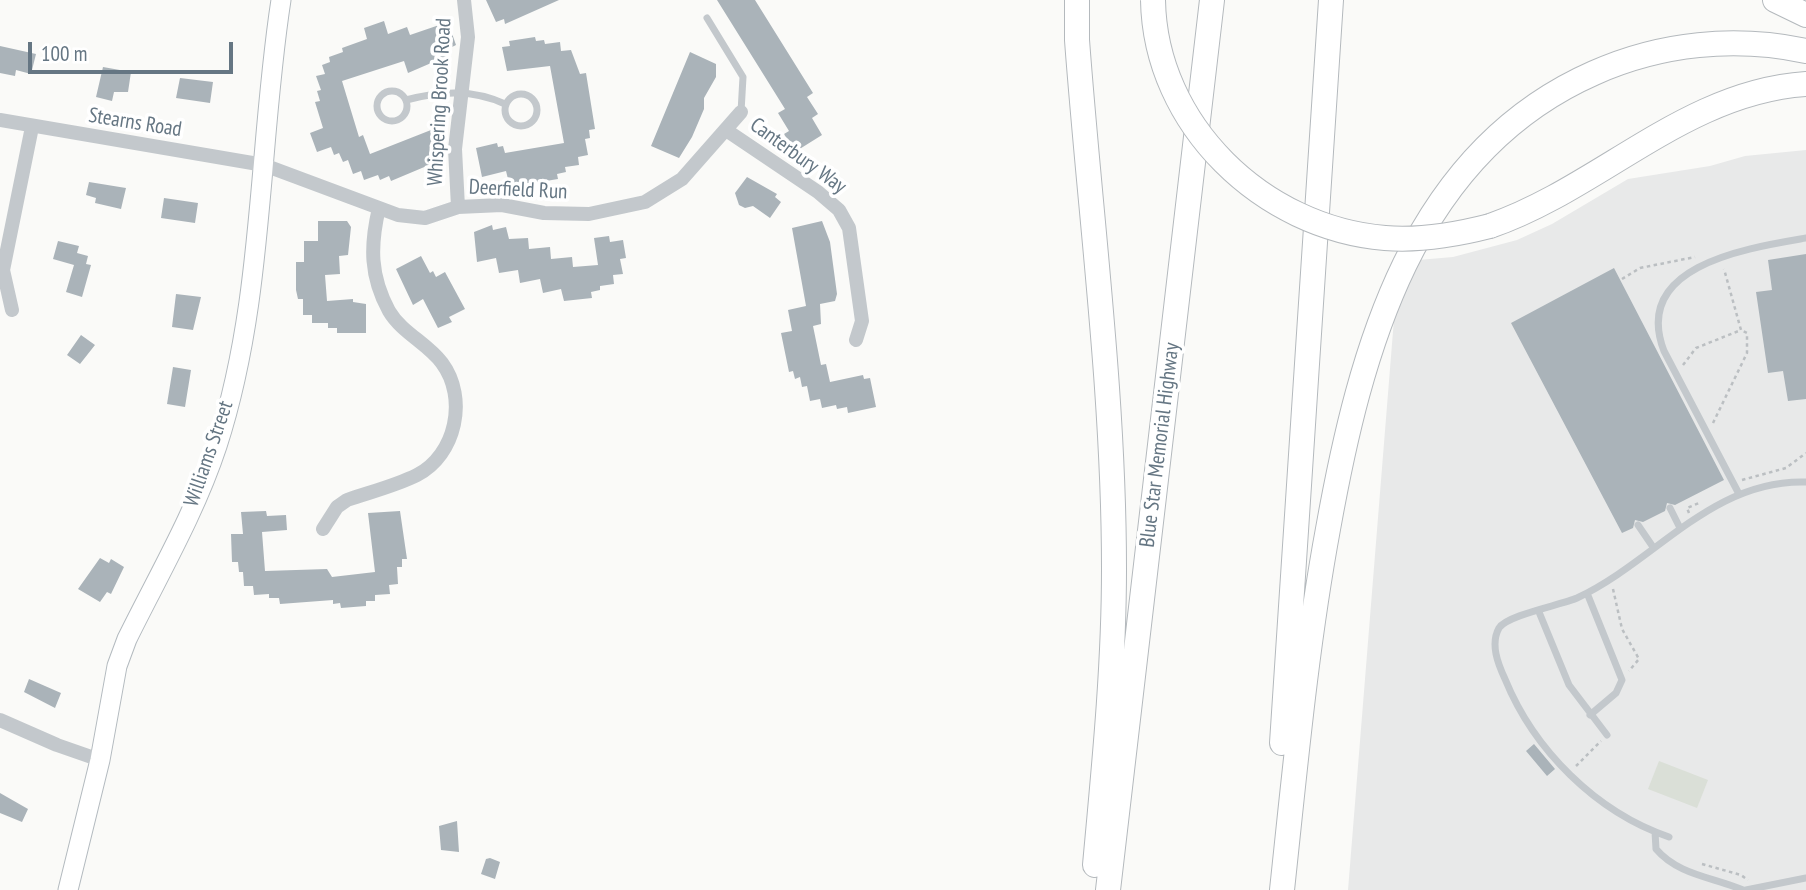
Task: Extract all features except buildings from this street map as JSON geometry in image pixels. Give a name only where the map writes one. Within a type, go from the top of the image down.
[{"type":"highway","points":[[1077,0],[1077,40],[1109,441],[1114,567],[1108,713],[1093,890]]},
{"type":"highway","points":[[1153,0],[1163,60],[1181,105],[1220,158],[1260,193],[1309,220],[1373,237],[1434,237],[1490,226],[1535,207],[1709,108],[1758,91],[1806,84]]},
{"type":"highway","name":"Blue Star Memorial Highway","points":[[1108,890],[1212,0]]},
{"type":"highway","points":[[1273,890],[1331,0]]},
{"type":"highway","points":[[1775,0],[1806,15]]},
{"type":"highway","points":[[1792,0],[1806,8]]},
{"type":"highway","points":[[1282,890],[1312,621],[1348,425],[1382,314],[1429,220],[1468,167],[1503,131],[1539,103],[1587,76],[1647,54],[1698,45],[1753,44],[1806,51]]},
{"type":"street","name":"Williams Street","points":[[68,890],[100,760],[117,666],[127,639],[194,504],[218,444],[237,365],[253,275],[281,0]]},
{"type":"street","name":"Whispering Brook Road","points":[[458,207],[455,149],[468,37],[464,0]]},
{"type":"street","name":"Deerfield Run","points":[[264,165],[408,217],[425,218],[458,207],[502,205],[561,214],[619,210],[645,202],[682,179],[741,112]]},
{"type":"street","name":"Stearns Road","points":[[0,120],[264,165]]},
{"type":"street","points":[[12,310],[2,270],[32,127]]},
{"type":"street","name":"Canterbury Way","points":[[726,130],[818,192],[839,210],[849,228],[862,321],[856,340]]},
{"type":"street","points":[[323,529],[337,507],[347,500],[419,474],[446,446],[453,429],[457,405],[449,375],[442,362],[397,321],[378,286],[371,261],[372,237],[379,208]]},
{"type":"street","points":[[0,720],[57,746],[100,760]]},
{"type":"lane","points":[[708,18],[743,77],[741,112]]},
{"type":"lane","points":[[389,91],[399,92],[406,100],[404,114],[397,120],[383,118],[377,110],[380,96],[389,91]]},
{"type":"lane","points":[[406,100],[461,92],[478,93],[506,104]]},
{"type":"lane","points":[[516,94],[527,95],[537,107],[535,117],[523,127],[512,124],[505,116],[506,104],[516,94]]},
{"type":"lane","points":[[1740,494],[1677,376],[1660,338],[1658,321],[1661,306],[1685,274],[1721,257],[1806,238]]},
{"type":"lane","points":[[1670,837],[1613,808],[1569,773],[1526,719],[1502,674],[1495,639],[1502,624],[1587,593],[1680,528],[1740,494],[1765,485],[1806,482]]},
{"type":"lane","points":[[1670,508],[1680,528]]},
{"type":"lane","points":[[1638,525],[1653,547]]},
{"type":"lane","points":[[1587,593],[1622,680],[1616,693],[1590,715]]},
{"type":"lane","points":[[1539,612],[1559,667],[1590,715],[1607,735]]},
{"type":"lane","points":[[1656,832],[1655,846],[1669,861],[1684,870],[1748,889],[1806,877]]},
{"type":"path","points":[[1622,279],[1640,268],[1659,262],[1694,257],[1721,257],[1741,330],[1747,333],[1747,353],[1713,423],[1718,434]]},
{"type":"path","points":[[1677,376],[1696,348],[1741,330]]},
{"type":"path","points":[[1734,484],[1786,468],[1806,453]]},
{"type":"path","points":[[1691,522],[1687,508],[1699,503]]},
{"type":"path","points":[[1613,589],[1622,629],[1639,659],[1629,667],[1628,674]]},
{"type":"path","points":[[1569,773],[1607,735]]},
{"type":"path","points":[[1693,862],[1741,875],[1748,889]]},
{"type":"shaded area","points":[[1806,150],[1806,890],[1348,890],[1394,319],[1418,260],[1453,257],[1517,240],[1552,224],[1628,179],[1710,166],[1745,156]]},
{"type":"shaded area","points":[[1659,761],[1708,780],[1697,808],[1648,789]]}]
